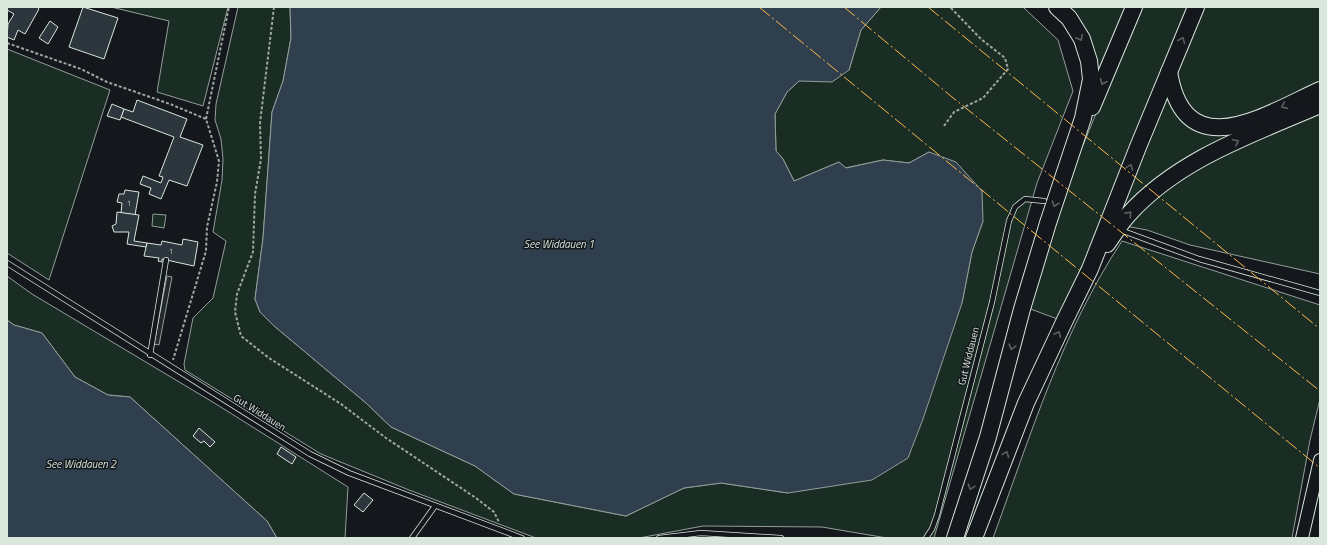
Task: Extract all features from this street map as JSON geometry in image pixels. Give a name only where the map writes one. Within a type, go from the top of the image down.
[{"type":"highway","points":[[955,538],[988,437],[1022,309],[1083,118],[1091,79],[1089,61],[1082,39],[1069,18],[1057,7]]},
{"type":"highway","points":[[1067,167],[1134,7]]},
{"type":"highway","points":[[974,538],[1026,403],[1090,269],[1138,146],[1196,7]]},
{"type":"highway","points":[[1169,72],[1174,94],[1187,116],[1204,126],[1225,128],[1244,124],[1320,90]]},
{"type":"highway","points":[[1090,269],[1128,215],[1141,201],[1188,166],[1253,134],[1320,105]]},
{"type":"main road","points":[[1302,538],[1320,460]]},
{"type":"lane","name":"Gut Widdauen","points":[[926,538],[932,529],[937,515],[992,302],[1009,221],[1015,207],[1025,199],[1044,201]]},
{"type":"lane","points":[[1123,231],[1199,258],[1320,293]]},
{"type":"lane","points":[[150,355],[166,260]]},
{"type":"lane","name":"Gut Widdauen","points":[[7,263],[150,355],[310,454],[349,473],[522,538]]},
{"type":"lane","points":[[412,538],[435,506]]},
{"type":"lane","points":[[659,538],[701,533],[781,538]]},
{"type":"path","points":[[170,366],[179,346],[206,251],[208,227],[217,182],[219,161],[206,119],[229,7]]},
{"type":"path","points":[[274,7],[260,123],[261,159],[256,194],[253,252],[237,294],[235,312],[241,336],[269,358],[341,404],[386,438],[476,498],[494,512],[503,530]]},
{"type":"path","points":[[944,126],[954,112],[983,98],[1008,69],[1005,58],[981,39],[950,7]]},
{"type":"path","points":[[7,43],[81,69],[107,82],[170,104],[206,119]]},
{"type":"green space","points":[[111,7],[228,7],[203,106],[157,92],[169,21]]},
{"type":"green space","points":[[238,7],[290,7],[291,38],[283,81],[272,112],[263,238],[255,299],[260,312],[273,325],[366,403],[391,427],[475,466],[514,494],[626,516],[684,488],[721,483],[788,493],[962,303],[972,252],[983,221],[929,152],[909,163],[883,160],[845,168],[839,162],[794,181],[783,159],[776,151],[775,114],[787,92],[799,81],[849,70],[861,30],[881,7],[1023,7],[1058,40],[1073,91],[1037,183],[934,538],[887,538],[822,527],[703,526],[639,538],[536,538],[409,490],[321,454],[185,370],[184,364],[193,318],[213,298],[226,241],[213,232],[222,180],[223,159],[221,139],[215,120],[216,104]]},
{"type":"green space","points":[[1063,7],[1128,7],[1096,85]]},
{"type":"green space","points":[[1140,7],[1188,7],[1089,258],[1060,320],[1028,308],[1081,150]]},
{"type":"green space","points":[[1202,7],[1320,7],[1320,84],[1239,122],[1194,117],[1176,84],[1177,67]]},
{"type":"green space","points":[[7,49],[110,90],[49,280],[7,253]]},
{"type":"green space","points":[[1166,87],[1174,106],[1240,129],[1117,222]]},
{"type":"green space","points":[[1320,109],[1320,274],[1190,245],[1147,230],[1125,226],[1179,177]]},
{"type":"green space","points":[[153,214],[166,215],[164,228],[152,226]]},
{"type":"green space","points":[[1122,241],[1320,305],[1320,399],[1310,440],[1292,538],[993,538],[1034,423],[1065,348],[1101,275]]},
{"type":"green space","points":[[7,276],[32,294],[216,404],[348,487],[345,538],[277,538],[267,521],[130,397],[108,395],[75,377],[42,333],[14,325],[7,320]]},
{"type":"shaded area","points":[[167,276],[172,277],[159,345],[154,344]]},
{"type":"water","name":"See Widdauen 1","points":[[290,7],[881,7],[861,30],[849,70],[832,82],[799,81],[787,92],[775,114],[776,151],[783,159],[794,181],[839,162],[846,168],[883,160],[909,163],[929,152],[956,162],[982,191],[983,221],[972,252],[962,303],[923,419],[908,458],[872,480],[788,493],[721,483],[684,488],[626,516],[514,494],[475,466],[391,427],[366,403],[273,325],[260,312],[255,299],[263,238],[272,112],[283,81],[291,38]]},
{"type":"water","name":"See Widdauen 2","points":[[7,320],[14,325],[42,333],[75,377],[108,395],[130,397],[267,521],[277,538],[7,538]]},
{"type":"building","points":[[7,7],[37,7],[39,9],[25,34],[18,30],[14,40],[7,37],[8,24],[14,14],[7,10]]},
{"type":"building","points":[[83,7],[118,18],[104,59],[69,47]]},
{"type":"building","points":[[50,21],[58,27],[48,44],[39,38]]},
{"type":"building","points":[[137,100],[187,119],[180,137],[203,145],[187,186],[169,180],[161,199],[149,194],[151,188],[140,184],[143,176],[161,183],[163,177],[159,176],[174,137],[121,117],[124,109],[133,112]]},
{"type":"building","points":[[112,104],[124,109],[120,120],[107,116]]},
{"type":"building","points":[[125,190],[139,192],[135,215],[121,213],[122,203],[117,202],[119,194],[124,194]]},
{"type":"building","points":[[117,212],[139,215],[134,241],[147,243],[146,247],[127,244],[129,232],[114,232],[112,226],[116,224]]},
{"type":"building","points":[[183,239],[198,242],[194,266],[162,259],[162,262],[158,261],[159,258],[144,256],[147,243],[161,245],[162,241],[182,245]]},
{"type":"building","points":[[199,428],[215,442],[210,447],[204,441],[201,443],[193,436]]},
{"type":"building","points":[[281,447],[296,457],[292,464],[277,454]]},
{"type":"building","points":[[364,493],[373,500],[363,512],[354,505]]},
{"type":"power","points":[[759,7],[1320,468]]},
{"type":"power","points":[[844,7],[952,97],[1320,391]]},
{"type":"power","points":[[928,7],[1320,329]]}]
